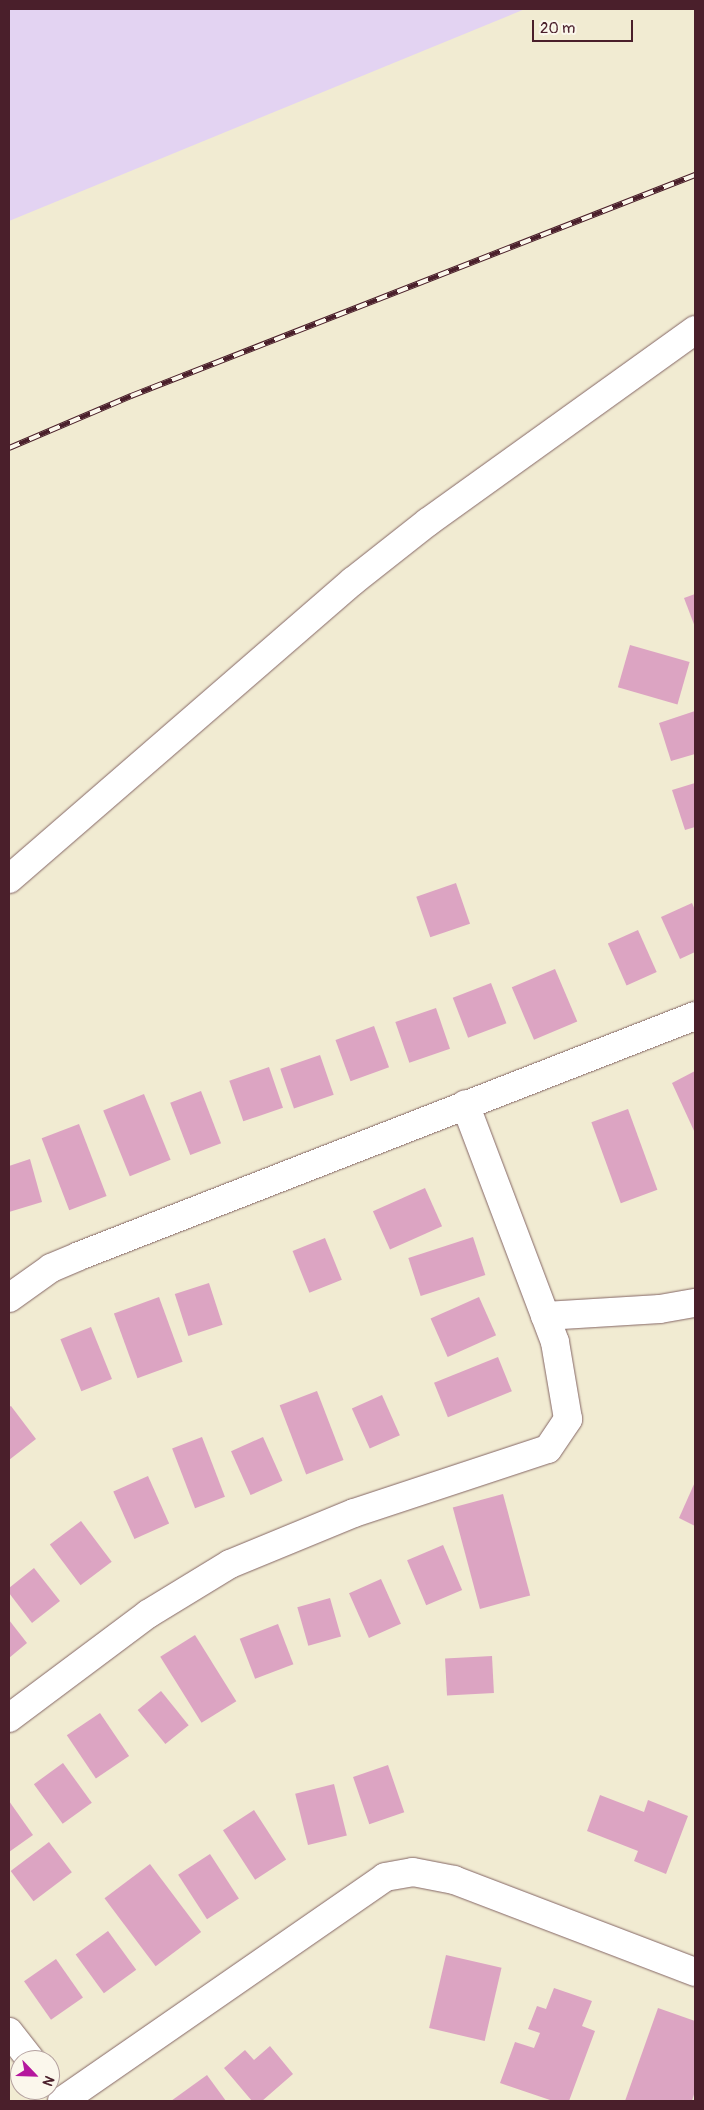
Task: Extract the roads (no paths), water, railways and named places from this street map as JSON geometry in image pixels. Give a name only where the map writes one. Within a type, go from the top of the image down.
[{"type":"street","points":[[9,879],[120,786],[353,581],[428,522],[695,330]]},
{"type":"street","points":[[9,1298],[50,1268],[79,1256],[465,1104],[695,1016]]},
{"type":"street","points":[[9,1718],[148,1614],[230,1564],[354,1513],[548,1449],[568,1418],[555,1342],[465,1104]]},
{"type":"street","points":[[545,1316],[660,1309],[695,1303]]},
{"type":"street","points":[[60,2094],[385,1877],[413,1872],[454,1880],[695,1972]]},
{"type":"street","points":[[9,2032],[23,2050]]},
{"type":"railway","points":[[9,448],[131,396],[695,175]]}]
